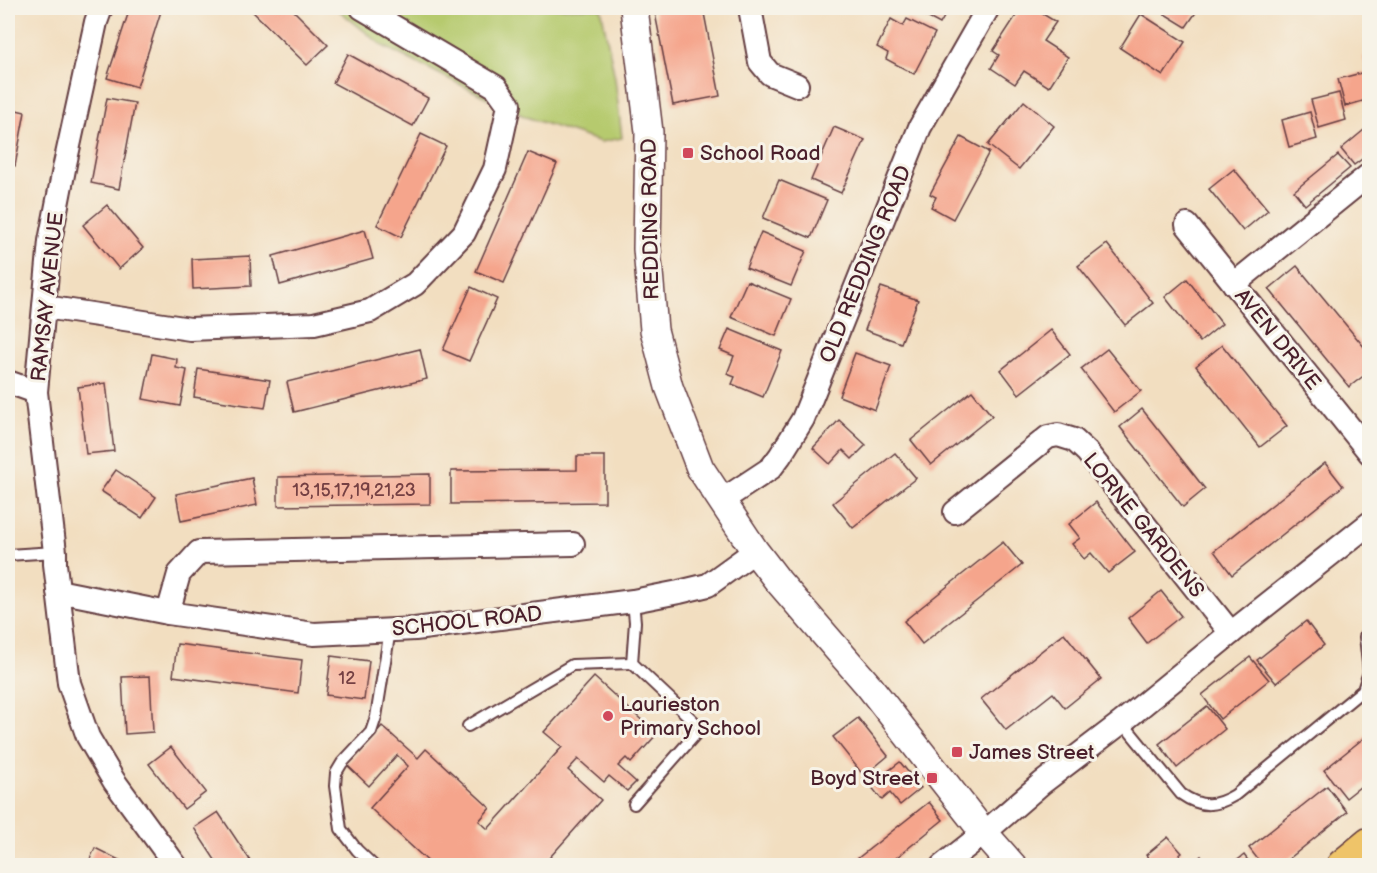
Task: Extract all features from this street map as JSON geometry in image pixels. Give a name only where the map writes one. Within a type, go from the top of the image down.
[{"type":"main road","points":[[1343,866],[1370,844]]},
{"type":"street","name":"RAMSAY AVENUE","points":[[100,8],[50,241],[36,392],[69,684],[88,737],[114,781],[176,866]]},
{"type":"street","points":[[45,307],[189,329],[314,324],[370,311],[415,284],[464,233],[495,169],[509,105],[496,87],[362,8]]},
{"type":"street","name":"REDDING ROAD","points":[[634,8],[649,132],[647,249],[654,330],[669,387],[700,468],[755,551]]},
{"type":"street","points":[[750,8],[760,62],[770,74],[797,86]]},
{"type":"street","name":"OLD REDDING ROAD","points":[[721,501],[771,468],[803,419],[920,127],[988,8]]},
{"type":"street","points":[[1234,284],[1370,174]]},
{"type":"street","name":"AVEN DRIVE","points":[[1187,225],[1370,453]]},
{"type":"street","points":[[8,382],[36,392]]},
{"type":"street","name":"LORNE GARDENS","points":[[955,512],[1048,438],[1058,435],[1074,440],[1087,452],[1231,633]]},
{"type":"street","points":[[942,866],[1042,783],[1122,722],[1370,523]]},
{"type":"street","points":[[168,613],[178,574],[199,552],[573,544]]},
{"type":"street","points":[[755,551],[869,686],[984,833],[1013,866]]},
{"type":"street","name":"SCHOOL ROAD","points":[[58,591],[168,613],[314,634],[415,629],[633,601],[679,592],[708,585],[755,551]]},
{"type":"lane","points":[[8,555],[55,552]]},
{"type":"lane","points":[[632,663],[635,622],[633,601]]},
{"type":"lane","points":[[1122,722],[1181,794],[1191,802],[1215,804],[1224,801],[1235,795],[1363,690],[1369,672],[1365,637],[1370,626]]},
{"type":"lane","points":[[374,866],[357,850],[341,829],[336,773],[342,763],[371,732],[376,717],[390,630]]},
{"type":"lane","points":[[468,726],[572,665],[632,663],[701,728],[634,804]]},
{"type":"green space","points":[[336,8],[601,8],[615,78],[622,138],[601,142],[526,117],[383,46]]},
{"type":"building","points":[[130,8],[162,8],[137,87],[107,78]]},
{"type":"building","points":[[249,8],[291,8],[328,45],[307,65]]},
{"type":"building","points":[[654,8],[703,8],[720,96],[673,105]]},
{"type":"building","points":[[910,8],[949,8],[940,24]]},
{"type":"building","points":[[1021,8],[1033,8],[1056,22],[1043,41],[1068,57],[1049,87],[1024,71],[1015,84],[991,68],[999,55],[993,51]]},
{"type":"building","points":[[1155,8],[1199,8],[1186,27]]},
{"type":"building","points":[[1141,14],[1185,42],[1163,76],[1120,48]]},
{"type":"building","points":[[891,19],[903,26],[907,19],[935,33],[914,74],[886,59],[888,53],[877,47]]},
{"type":"building","points":[[348,54],[428,98],[413,126],[333,83]]},
{"type":"building","points":[[1370,56],[1370,78],[1369,78],[1363,57]]},
{"type":"building","points":[[1365,72],[1370,87],[1370,99],[1345,106],[1338,79]]},
{"type":"building","points":[[1339,93],[1346,120],[1319,128],[1311,100]]},
{"type":"building","points":[[107,98],[135,103],[119,189],[91,183]]},
{"type":"building","points":[[1024,101],[1054,126],[1019,169],[988,145]]},
{"type":"building","points":[[8,108],[25,112],[15,166],[8,165]]},
{"type":"building","points":[[1310,112],[1317,139],[1289,147],[1282,120]]},
{"type":"building","points":[[1370,125],[1370,153],[1354,165],[1341,149]]},
{"type":"building","points":[[834,127],[865,140],[841,193],[811,180]]},
{"type":"building","points":[[421,134],[446,146],[401,237],[377,225]]},
{"type":"building","points":[[961,137],[989,152],[953,219],[931,207],[936,197],[930,194]]},
{"type":"building","points":[[528,152],[557,164],[504,283],[476,271]]},
{"type":"building","points":[[1338,155],[1350,168],[1305,205],[1294,191]]},
{"type":"building","points":[[1234,169],[1268,210],[1243,231],[1209,189]]},
{"type":"building","points":[[779,180],[827,200],[811,238],[763,218]]},
{"type":"building","points":[[107,205],[143,248],[119,269],[83,225]]},
{"type":"building","points":[[365,230],[373,259],[280,285],[273,256]]},
{"type":"building","points":[[761,232],[806,251],[791,286],[746,268]]},
{"type":"building","points":[[1107,244],[1153,303],[1125,325],[1078,266]]},
{"type":"building","points":[[250,256],[251,286],[193,289],[192,259]]},
{"type":"building","points":[[1297,266],[1370,354],[1370,371],[1349,387],[1269,289]]},
{"type":"building","points":[[1187,279],[1222,324],[1200,342],[1165,297]]},
{"type":"building","points":[[747,281],[791,299],[776,336],[731,317]]},
{"type":"building","points":[[471,287],[497,299],[469,361],[443,350]]},
{"type":"building","points":[[881,287],[918,300],[901,343],[865,330]]},
{"type":"building","points":[[729,329],[782,351],[763,397],[732,384],[735,377],[727,374],[734,356],[720,350]]},
{"type":"building","points":[[1051,330],[1070,354],[1019,394],[1001,370]]},
{"type":"building","points":[[1222,345],[1287,426],[1260,447],[1196,366]]},
{"type":"building","points":[[420,349],[427,379],[294,412],[287,382]]},
{"type":"building","points":[[1107,349],[1141,391],[1114,412],[1081,369]]},
{"type":"building","points":[[855,353],[891,366],[875,410],[839,396]]},
{"type":"building","points":[[152,354],[177,359],[176,368],[187,370],[180,406],[143,399]]},
{"type":"building","points":[[198,369],[270,380],[265,408],[194,397]]},
{"type":"building","points":[[106,383],[114,451],[86,454],[78,387]]},
{"type":"building","points":[[972,391],[992,416],[931,465],[911,440]]},
{"type":"building","points":[[1142,409],[1205,489],[1183,507],[1120,427]]},
{"type":"building","points":[[839,420],[866,445],[852,459],[843,450],[830,464],[813,448]]},
{"type":"building","points":[[895,453],[916,478],[853,528],[833,503]]},
{"type":"building","points":[[577,456],[605,456],[605,502],[451,504],[451,471],[577,470]]},
{"type":"building","points":[[1325,463],[1343,486],[1232,575],[1214,551]]},
{"type":"building","points":[[116,470],[156,497],[142,518],[101,491]]},
{"type":"building","points":[[430,474],[430,504],[278,506],[278,477]]},
{"type":"building","points":[[252,478],[257,505],[181,521],[176,494]]},
{"type":"building","points":[[1096,502],[1135,552],[1108,573],[1091,553],[1084,559],[1072,544],[1080,538],[1069,524]]},
{"type":"building","points":[[1003,542],[1022,565],[922,644],[904,621]]},
{"type":"building","points":[[1161,591],[1181,616],[1147,643],[1128,618]]},
{"type":"building","points":[[1306,621],[1324,645],[1276,683],[1257,660]]},
{"type":"building","points":[[1064,633],[1101,679],[1065,708],[1053,693],[1006,730],[981,699]]},
{"type":"building","points":[[177,644],[302,660],[298,693],[173,676]]},
{"type":"building","points":[[331,656],[369,661],[364,700],[326,695]]},
{"type":"building","points":[[1250,657],[1269,680],[1220,719],[1202,695]]},
{"type":"building","points":[[150,676],[153,732],[125,734],[122,677]]},
{"type":"building","points":[[594,677],[657,734],[631,763],[626,758],[618,766],[636,782],[627,791],[609,776],[604,782],[578,759],[568,770],[601,800],[542,866],[433,866],[370,808],[408,766],[397,755],[369,786],[347,765],[382,726],[418,758],[426,749],[490,808],[479,821],[488,829],[562,747],[544,732]]},
{"type":"building","points":[[1207,706],[1225,729],[1177,768],[1159,744]]},
{"type":"building","points":[[858,718],[888,756],[864,776],[833,737]]},
{"type":"building","points":[[1370,733],[1370,779],[1346,798],[1324,770]]},
{"type":"building","points":[[171,747],[206,792],[184,809],[149,764]]},
{"type":"building","points":[[900,762],[921,788],[900,805],[890,793],[882,800],[870,785]]},
{"type":"building","points":[[1327,786],[1347,812],[1280,866],[1263,866],[1249,848]]},
{"type":"building","points":[[929,802],[943,820],[886,866],[848,866]]},
{"type":"building","points":[[218,812],[250,860],[242,866],[219,866],[194,828]]},
{"type":"building","points":[[1168,837],[1182,853],[1166,866],[1155,866],[1146,855]]},
{"type":"building","points":[[95,848],[131,866],[87,866]]},
{"type":"building","points":[[1244,855],[1252,866],[1230,866]]},
{"type":"building","points":[[1201,856],[1208,866],[1190,866]]},
{"type":"place","name":"School Road","points":[[688,153]]},
{"type":"place","name":"Laurieston Primary School","points":[[608,716]]},
{"type":"place","name":"James Street","points":[[957,752]]},
{"type":"place","name":"Boyd Street","points":[[932,778]]}]
